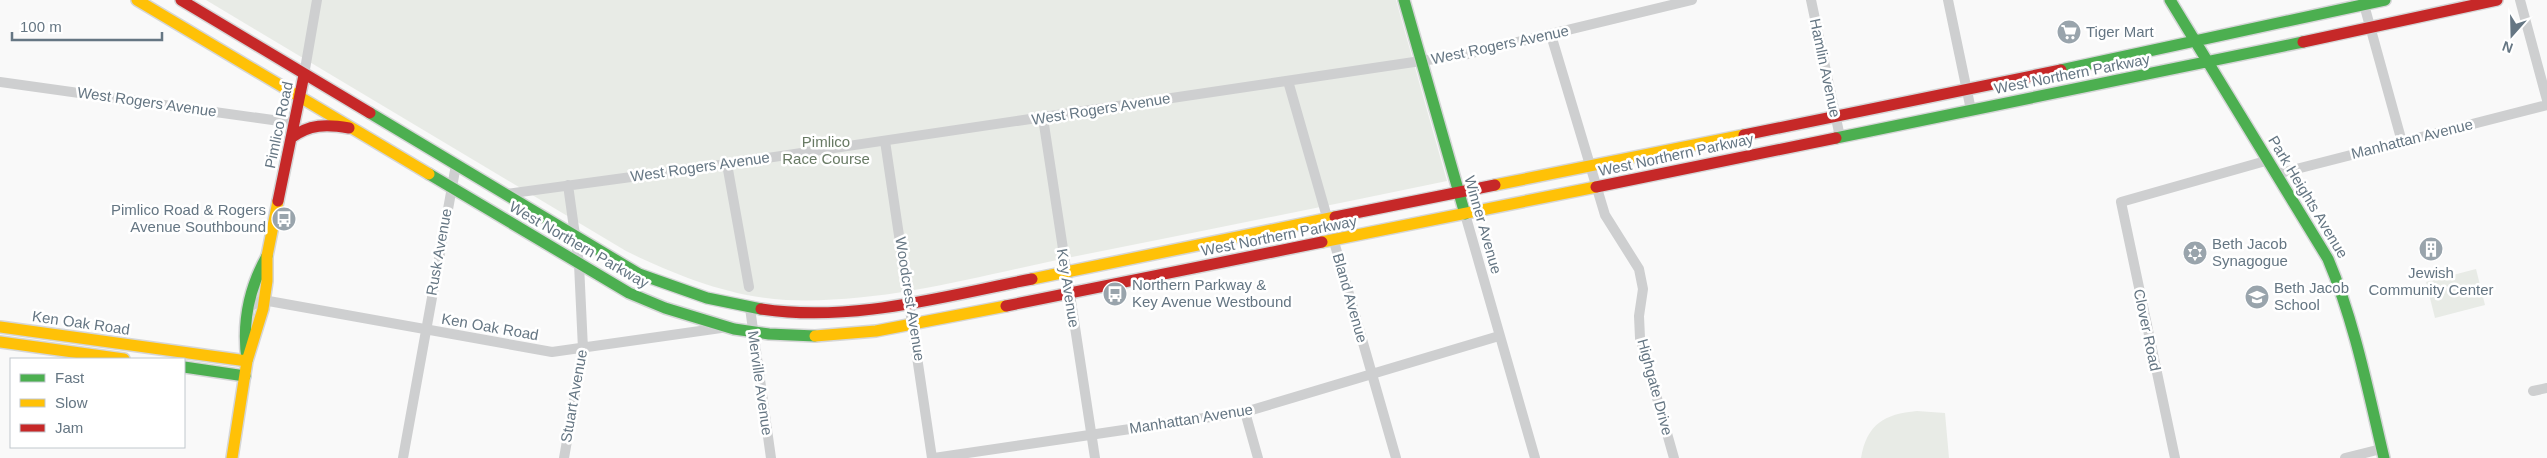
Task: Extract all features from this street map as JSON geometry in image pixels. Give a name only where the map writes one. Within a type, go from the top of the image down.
[{"type":"main road","name":"West Northern Parkway","points":[[136,0],[608,282],[656,306],[727,328],[808,337],[834,336],[914,325],[2209,62],[2497,0]]},
{"type":"main road","name":"West Northern Parkway","points":[[181,0],[639,274],[698,297],[750,308],[785,313],[833,314],[911,303],[1458,191],[1967,90],[2197,42],[2332,12],[2363,2],[2385,0]]},
{"type":"main road","name":"Winner Avenue","points":[[1404,0],[1465,214]]},
{"type":"main road","name":"Park Heights Avenue","points":[[2170,0],[2269,160],[2335,272],[2345,301],[2383,453]]},
{"type":"main road","points":[[2209,62],[2215,51],[2315,26],[2323,22],[2332,12]]},
{"type":"main road","name":"Pimlico Road","points":[[247,361],[244,344],[250,306],[257,272],[266,256],[304,75]]},
{"type":"main road","points":[[291,138],[303,129],[314,125],[354,129]]},
{"type":"main road","name":"Pimlico Road","points":[[233,458],[247,361],[252,348],[268,274],[266,256]]},
{"type":"main road","name":"Ken Oak Road","points":[[0,327],[247,361]]},
{"type":"main road","name":"Ken Oak Road","points":[[0,342],[117,358]]},
{"type":"main road","points":[[185,367],[245,376]]},
{"type":"street","name":"Pimlico Road","points":[[304,75],[317,0]]},
{"type":"street","name":"West Rogers Avenue","points":[[505,194],[727,164],[1421,61],[1496,48],[1692,0]]},
{"type":"street","name":"Hamlin Avenue","points":[[1811,0],[1840,137]]},
{"type":"street","points":[[1948,0],[1971,110]]},
{"type":"street","points":[[2520,0],[2547,100]]},
{"type":"street","points":[[2363,2],[2402,142]]},
{"type":"street","name":"Highgate Drive","points":[[1552,35],[1595,187],[1610,226],[1639,269],[1643,289],[1639,316],[1640,338],[1674,458]]},
{"type":"street","name":"Bland Avenue","points":[[1288,81],[1396,458]]},
{"type":"street","name":"West Rogers Avenue","points":[[0,82],[294,123]]},
{"type":"street","name":"Manhattan Avenue","points":[[2277,174],[2547,105]]},
{"type":"street","name":"Key Avenue","points":[[1043,118],[1095,458]]},
{"type":"street","name":"Woodcrest Avenue","points":[[885,141],[933,458]]},
{"type":"street","name":"Clover Road","points":[[2175,458],[2121,202],[2269,160]]},
{"type":"street","points":[[727,164],[749,287]]},
{"type":"street","name":"Rusk Avenue","points":[[403,458],[456,165]]},
{"type":"street","name":"Stuart Avenue","points":[[564,458],[583,349],[579,264],[568,185]]},
{"type":"street","name":"Winner Avenue","points":[[1465,214],[1534,458]]},
{"type":"street","points":[[250,306],[263,300]]},
{"type":"street","name":"Ken Oak Road","points":[[263,300],[545,352],[583,349],[727,328]]},
{"type":"street","name":"Merville Avenue","points":[[750,308],[771,458]]},
{"type":"street","name":"Manhattan Avenue","points":[[933,458],[1245,412],[1499,336]]},
{"type":"street","points":[[2533,392],[2547,388]]},
{"type":"street","points":[[1245,412],[1258,458]]},
{"type":"street","points":[[2345,458],[2383,453]]},
{"type":"green space","name":"Pimlico Race Course","points":[[206,0],[1396,0],[1447,181],[923,289],[855,298],[820,300],[765,298],[724,290],[703,283],[626,251]]},
{"type":"green space","points":[[2476,269],[2485,305],[2435,318],[2426,282]]},
{"type":"green space","points":[[1917,411],[1945,413],[1949,458],[1861,458],[1868,437],[1879,423],[1895,415]]},
{"type":"traffic: fast","points":[[1404,0],[1465,214]]},
{"type":"traffic: fast","points":[[2170,0],[2328,259],[2338,283],[2353,332],[2384,458]]},
{"type":"traffic: fast","points":[[2061,70],[2385,0]]},
{"type":"traffic: fast","points":[[1836,138],[2303,42]]},
{"type":"traffic: fast","points":[[370,113],[639,274],[707,298],[761,309]]},
{"type":"traffic: fast","points":[[429,174],[629,293],[665,308],[734,329],[769,334],[815,336]]},
{"type":"traffic: fast","points":[[247,360],[245,333],[248,306],[251,293],[267,256]]},
{"type":"traffic: fast","points":[[185,367],[245,376]]},
{"type":"traffic: slow","points":[[137,0],[429,174]]},
{"type":"traffic: slow","points":[[1495,185],[1744,135]]},
{"type":"traffic: slow","points":[[1322,242],[1596,187]]},
{"type":"traffic: slow","points":[[232,458],[247,361],[263,309],[267,281],[267,256],[278,201]]},
{"type":"traffic: slow","points":[[1032,279],[1335,217]]},
{"type":"traffic: slow","points":[[815,336],[876,331],[1006,306]]},
{"type":"traffic: slow","points":[[0,327],[247,361]]},
{"type":"traffic: slow","points":[[0,342],[117,358]]},
{"type":"traffic: jam","points":[[181,0],[370,113]]},
{"type":"traffic: jam","points":[[2303,42],[2497,0]]},
{"type":"traffic: jam","points":[[1744,135],[2061,70]]},
{"type":"traffic: jam","points":[[278,201],[304,75]]},
{"type":"traffic: jam","points":[[291,138],[298,133],[318,126],[349,128]]},
{"type":"traffic: jam","points":[[1596,187],[1836,138]]},
{"type":"traffic: jam","points":[[1335,217],[1495,185]]},
{"type":"traffic: jam","points":[[1006,306],[1322,242]]},
{"type":"traffic: jam","points":[[761,309],[829,313],[864,310],[932,300],[1032,279]]},
{"type":"place","name":"Tiger Mart","points":[[2069,32]]},
{"type":"place","name":"Pimlico Road & Rogers Avenue Southbound","points":[[284,219]]},
{"type":"place","name":"Jewish Community Center","points":[[2431,249]]},
{"type":"place","name":"Beth Jacob Synagogue","points":[[2195,253]]},
{"type":"place","name":"Northern Parkway & Key Avenue Westbound","points":[[1115,294]]},
{"type":"place","name":"Beth Jacob School","points":[[2257,297]]}]
